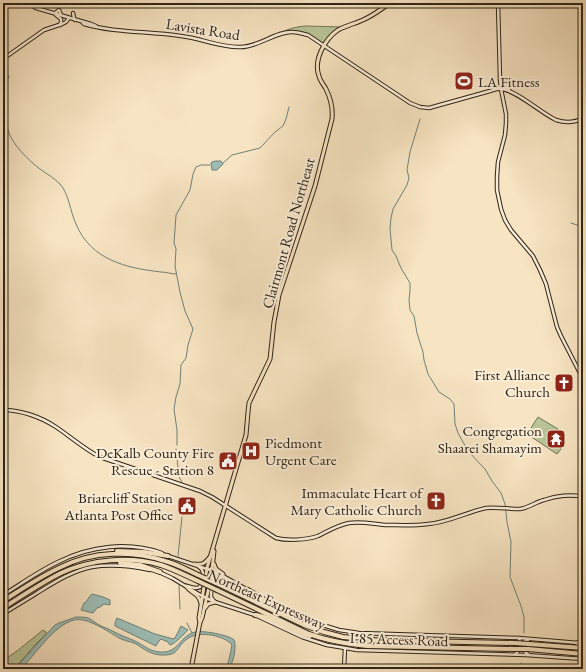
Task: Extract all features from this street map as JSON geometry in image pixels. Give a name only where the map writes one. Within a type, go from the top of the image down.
[{"type":"highway","points":[[102,554],[107,552],[125,551],[144,552],[168,556]]},
{"type":"highway","name":"Northeast Expressway","points":[[3,601],[50,572],[61,567],[88,557],[102,554],[128,554],[147,556],[172,563],[304,625],[330,634],[358,639],[415,642],[518,642],[583,648]]},
{"type":"highway","points":[[112,560],[120,563],[140,565],[160,572]]},
{"type":"highway","name":"Northeast Expressway","points":[[3,608],[62,573],[86,564],[112,560],[134,561],[161,565],[296,628],[315,636],[344,643],[367,646],[528,649],[583,654]]},
{"type":"highway","points":[[248,590],[296,618],[304,625]]},
{"type":"highway","points":[[255,615],[309,636],[315,636]]},
{"type":"main road","points":[[28,3],[35,8],[53,13],[61,19],[60,25]]},
{"type":"main road","name":"Clairmont Road Northeast","points":[[200,622],[199,618],[202,596],[208,568],[246,437],[249,403],[270,359],[276,309],[282,285],[315,186],[332,119],[331,101],[319,77],[317,68],[318,58],[324,46],[333,35],[345,27],[367,18],[390,3]]},
{"type":"main road","points":[[498,3],[500,89],[506,114],[505,135],[498,162],[497,176],[497,190],[502,215],[507,225],[533,256],[540,270],[546,284],[557,327],[583,379]]},
{"type":"main road","name":"Lavista Road","points":[[53,13],[59,10],[61,16],[95,27],[118,31],[182,36],[231,47],[254,45],[279,34],[293,32],[308,35],[410,103],[420,107],[429,108],[500,89]]},
{"type":"main road","points":[[73,14],[73,17],[76,20]]},
{"type":"main road","points":[[3,59],[44,30],[60,25],[66,22],[69,18]]},
{"type":"main road","points":[[500,79],[503,85],[511,92],[556,120],[570,122],[583,118]]},
{"type":"main road","points":[[500,89],[511,92]]},
{"type":"main road","points":[[502,98],[505,93],[511,92]]},
{"type":"main road","points":[[3,410],[12,410],[44,420],[56,426],[100,457],[200,491],[212,497],[276,538],[290,540],[314,537],[347,524],[361,522],[385,524],[430,524],[446,521],[454,517],[487,508],[523,509],[544,500],[559,496],[583,496]]},
{"type":"main road","points":[[3,595],[56,562],[90,550],[109,547],[132,547],[150,550],[208,568],[248,590]]},
{"type":"main road","name":"Clairmont Road Northeast","points":[[191,669],[198,627],[202,618],[212,570],[214,548]]},
{"type":"main road","points":[[194,564],[203,564],[211,556]]},
{"type":"main road","points":[[213,562],[216,569],[223,574],[223,576]]},
{"type":"main road","points":[[186,586],[199,588],[201,586],[203,571],[194,564]]},
{"type":"main road","name":"I-85 Access Road","points":[[3,614],[63,577],[78,571],[93,567],[107,566],[135,567],[160,572],[215,602],[255,615],[308,639],[327,645],[380,651],[515,654],[583,659]]},
{"type":"main road","points":[[204,609],[208,604],[215,602],[211,595],[213,581],[217,576],[223,576]]},
{"type":"main road","points":[[186,586],[199,597],[201,605]]},
{"type":"main road","name":"I-85 Access Road","points":[[248,590],[313,622],[331,628],[359,633],[519,638],[581,642]]},
{"type":"main road","points":[[512,638],[517,639],[518,642]]},
{"type":"main road","points":[[515,654],[519,651],[519,638]]},
{"type":"main road","points":[[530,655],[525,653],[524,642],[527,640],[540,639]]},
{"type":"main road","points":[[344,648],[344,669]]},
{"type":"green space","points":[[305,26],[342,27],[325,45],[301,33],[290,32],[279,34],[291,28]]},
{"type":"green space","points":[[538,417],[558,429],[551,439],[561,449],[557,454],[527,434]]},
{"type":"green space","points":[[43,630],[46,634],[15,668],[6,663],[4,660]]},
{"type":"water","points":[[221,161],[223,164],[217,170],[212,170],[211,163]]},
{"type":"water","points":[[92,594],[110,600],[110,605],[104,604],[97,608],[93,613],[81,610],[84,603]]},
{"type":"water","points":[[76,617],[88,618],[99,625],[149,649],[162,652],[173,649],[189,634],[195,632],[215,633],[234,640],[234,658],[229,669],[226,669],[232,645],[227,640],[216,636],[205,634],[190,637],[183,642],[174,653],[160,655],[121,639],[103,628],[91,623],[74,620],[59,628],[52,634],[21,669],[15,669],[55,625]]},
{"type":"water","points":[[117,618],[155,634],[173,639],[181,626],[188,630],[170,645],[168,642],[161,639],[156,646],[115,626]]},
{"type":"waterway","points":[[3,67],[9,77],[3,85]]},
{"type":"waterway","points":[[3,107],[8,130],[13,140],[31,161],[63,188],[76,224],[91,246],[100,254],[123,265],[176,274]]},
{"type":"waterway","points":[[223,163],[232,155],[260,148],[283,126],[289,107]]},
{"type":"waterway","points":[[420,119],[410,152],[407,170],[409,178],[407,185],[393,209],[391,218],[390,229],[392,250],[410,283],[410,310],[414,316],[428,374],[439,392],[450,399],[454,404],[455,424],[458,433],[468,451],[485,469],[501,493],[505,504],[511,542],[510,577],[524,617],[524,633]]},
{"type":"waterway","points":[[177,445],[177,430],[174,409],[180,384],[181,365],[186,358],[193,329],[185,311],[175,266],[176,249],[174,243],[176,215],[190,190],[196,167],[201,165],[210,165]]},
{"type":"waterway","points":[[571,223],[583,227]]},
{"type":"waterway","points":[[176,449],[179,477],[182,482]]},
{"type":"waterway","points":[[178,556],[182,517]]},
{"type":"waterway","points":[[179,585],[180,609]]},
{"type":"waterway","points":[[187,623],[192,633]]},
{"type":"waterway","points":[[517,669],[521,663]]},
{"type":"place","name":"LA Fitness","points":[[464,81]]},
{"type":"place","name":"First Alliance Church","points":[[564,383]]},
{"type":"place","name":"Congregation Shaarei Shamayim","points":[[556,439]]},
{"type":"place","name":"Piedmont Urgent Care","points":[[251,451]]},
{"type":"place","name":"DeKalb County Fire Rescue - Station 8","points":[[228,461]]},
{"type":"place","name":"Immaculate Heart of Mary Catholic Church","points":[[436,501]]},
{"type":"place","name":"Briarcliff Station Atlanta Post Office","points":[[187,506]]}]
